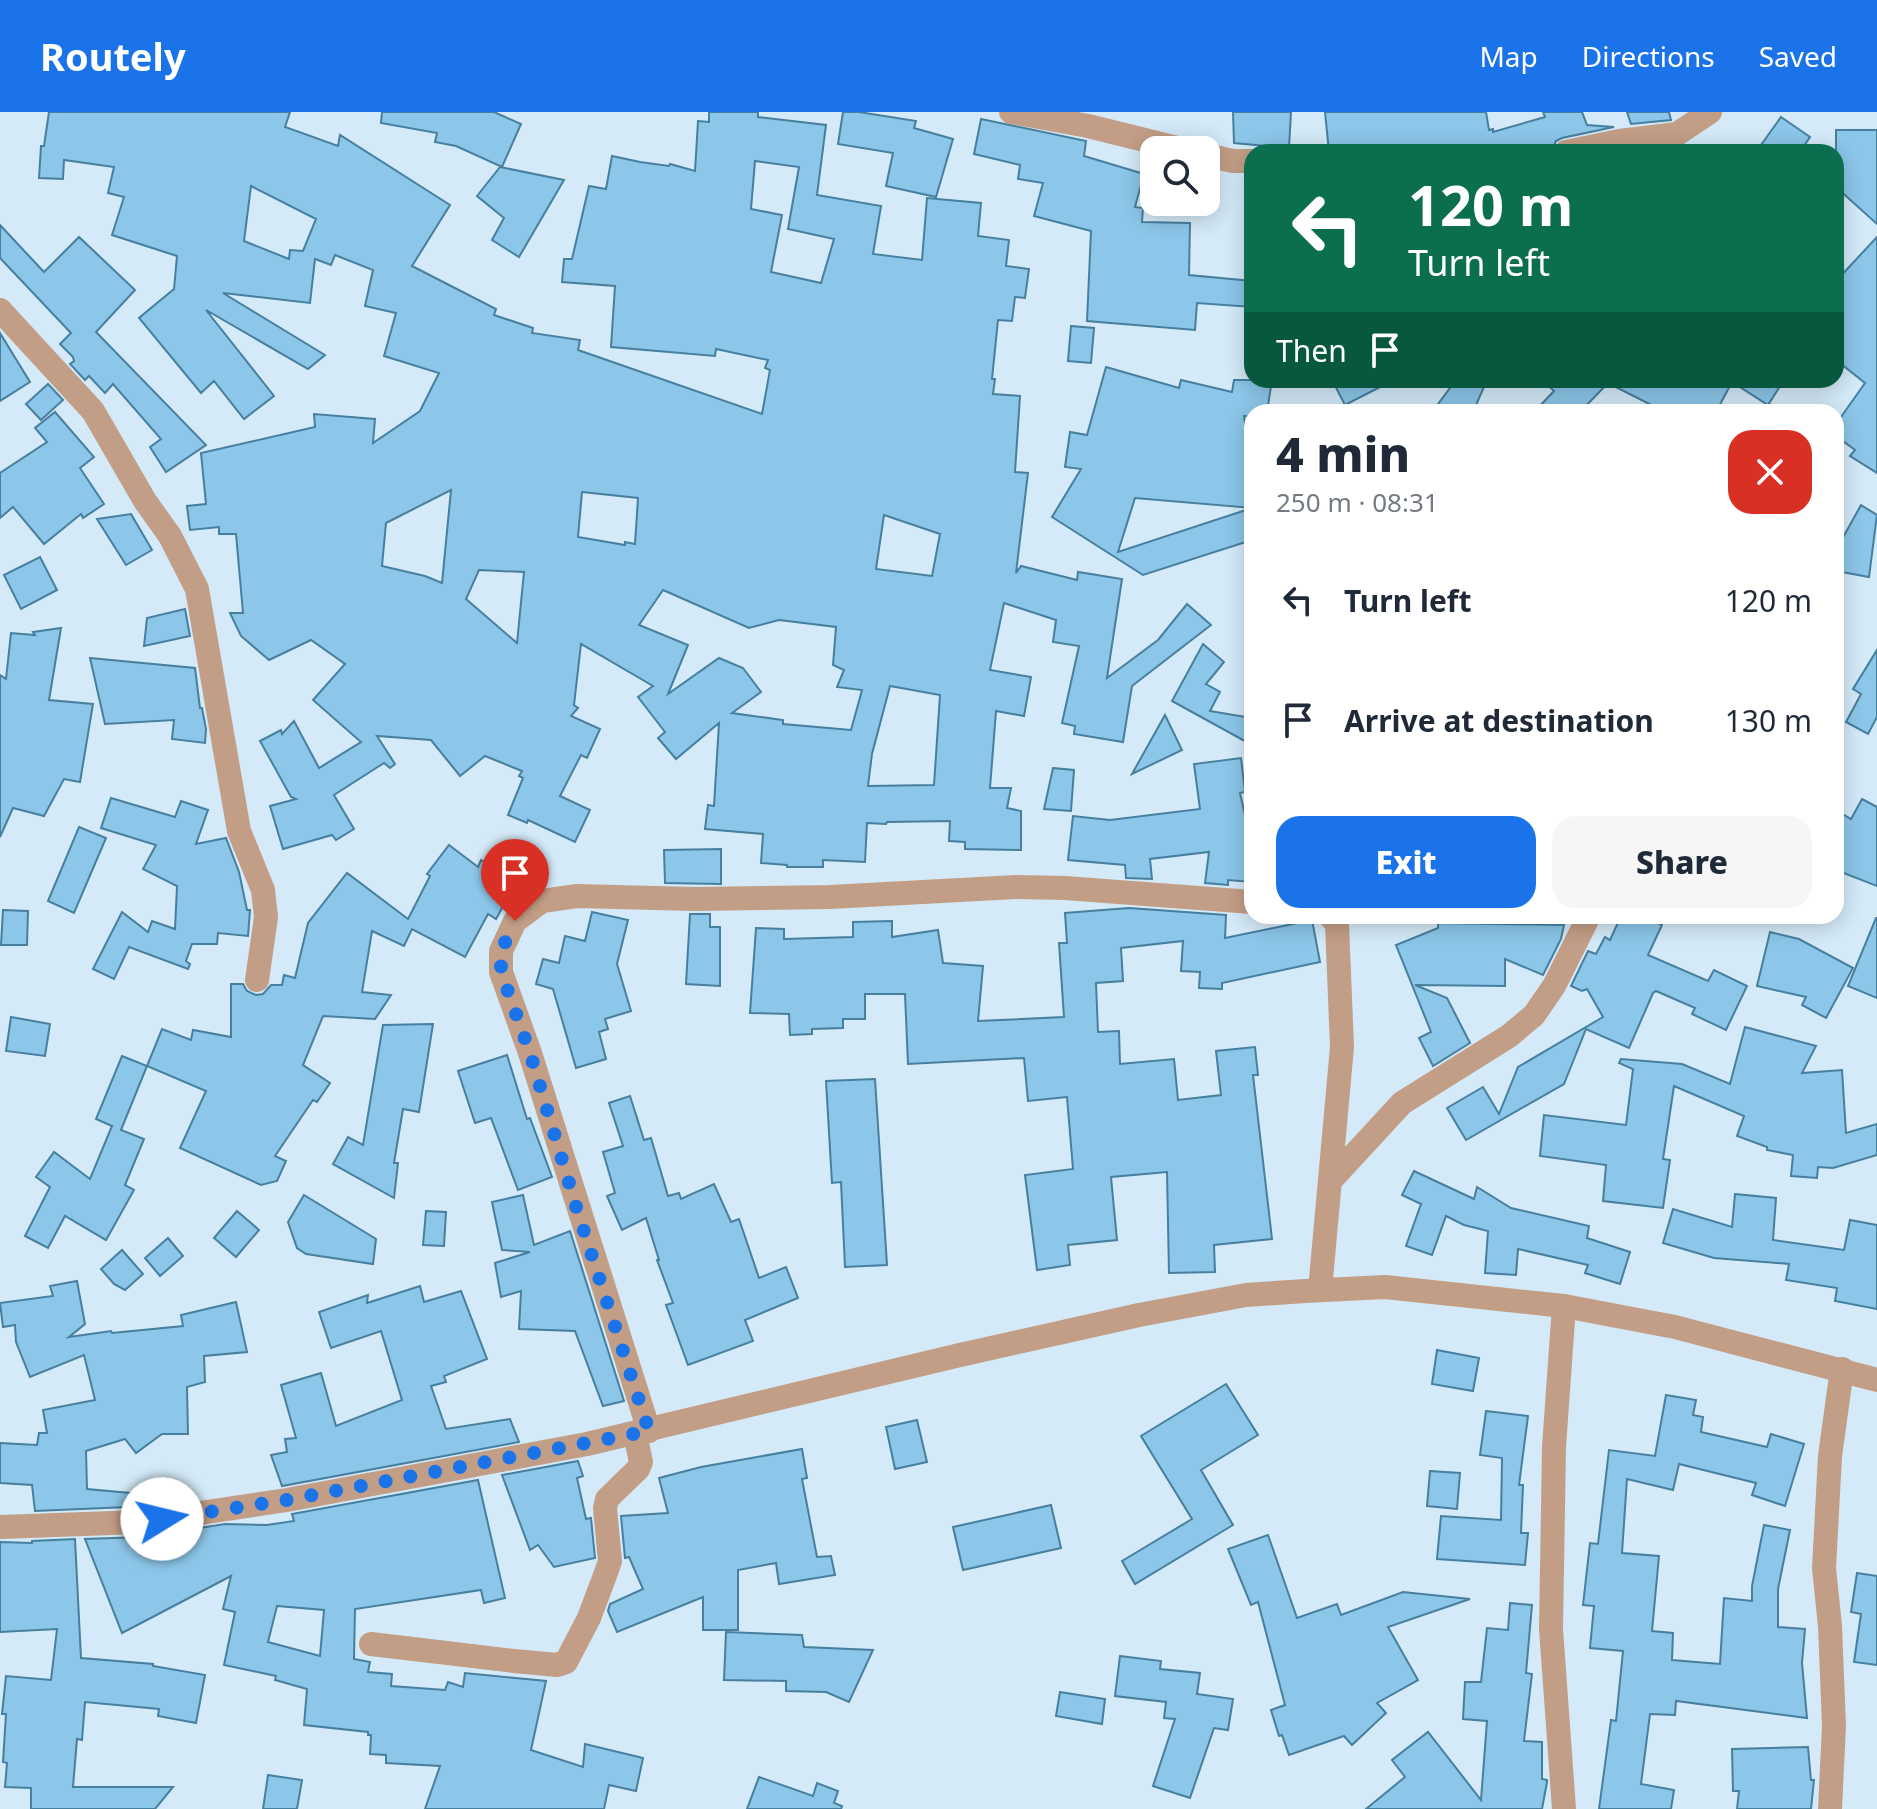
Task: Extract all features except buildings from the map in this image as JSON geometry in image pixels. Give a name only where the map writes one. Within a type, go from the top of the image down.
[{"type":"street","points":[[1011,112],[1140,139]]},
{"type":"street","points":[[1605,144],[1677,134],[1710,112]]},
{"type":"street","points":[[1220,158],[1244,161]]},
{"type":"street","points":[[0,310],[93,411],[145,501],[170,536],[197,589],[239,831],[263,890],[266,917],[257,980]]},
{"type":"street","points":[[371,1644],[557,1665],[566,1662],[589,1618],[610,1561],[605,1508],[607,1499],[638,1469],[641,1462],[642,1432],[530,1053],[501,972],[501,951],[515,921],[542,901],[577,896],[694,899],[830,897],[1016,887],[1244,901]]},
{"type":"street","points":[[1320,1290],[1342,1047],[1337,924]]},
{"type":"street","points":[[1330,1181],[1402,1103],[1509,1036],[1534,1015],[1554,986],[1585,924]]},
{"type":"street","points":[[0,1527],[140,1522],[287,1500],[642,1432],[960,1355],[1246,1295],[1385,1287],[1564,1306],[1675,1327],[1877,1380]]},
{"type":"street","points":[[1564,1306],[1554,1447],[1551,1629],[1564,1809]]},
{"type":"street","points":[[1830,1809],[1834,1726],[1824,1568],[1830,1456],[1842,1369]]},
{"type":"route","points":[[162,1519],[287,1500],[649,1431],[530,1053],[501,972],[501,951],[515,921]]}]
